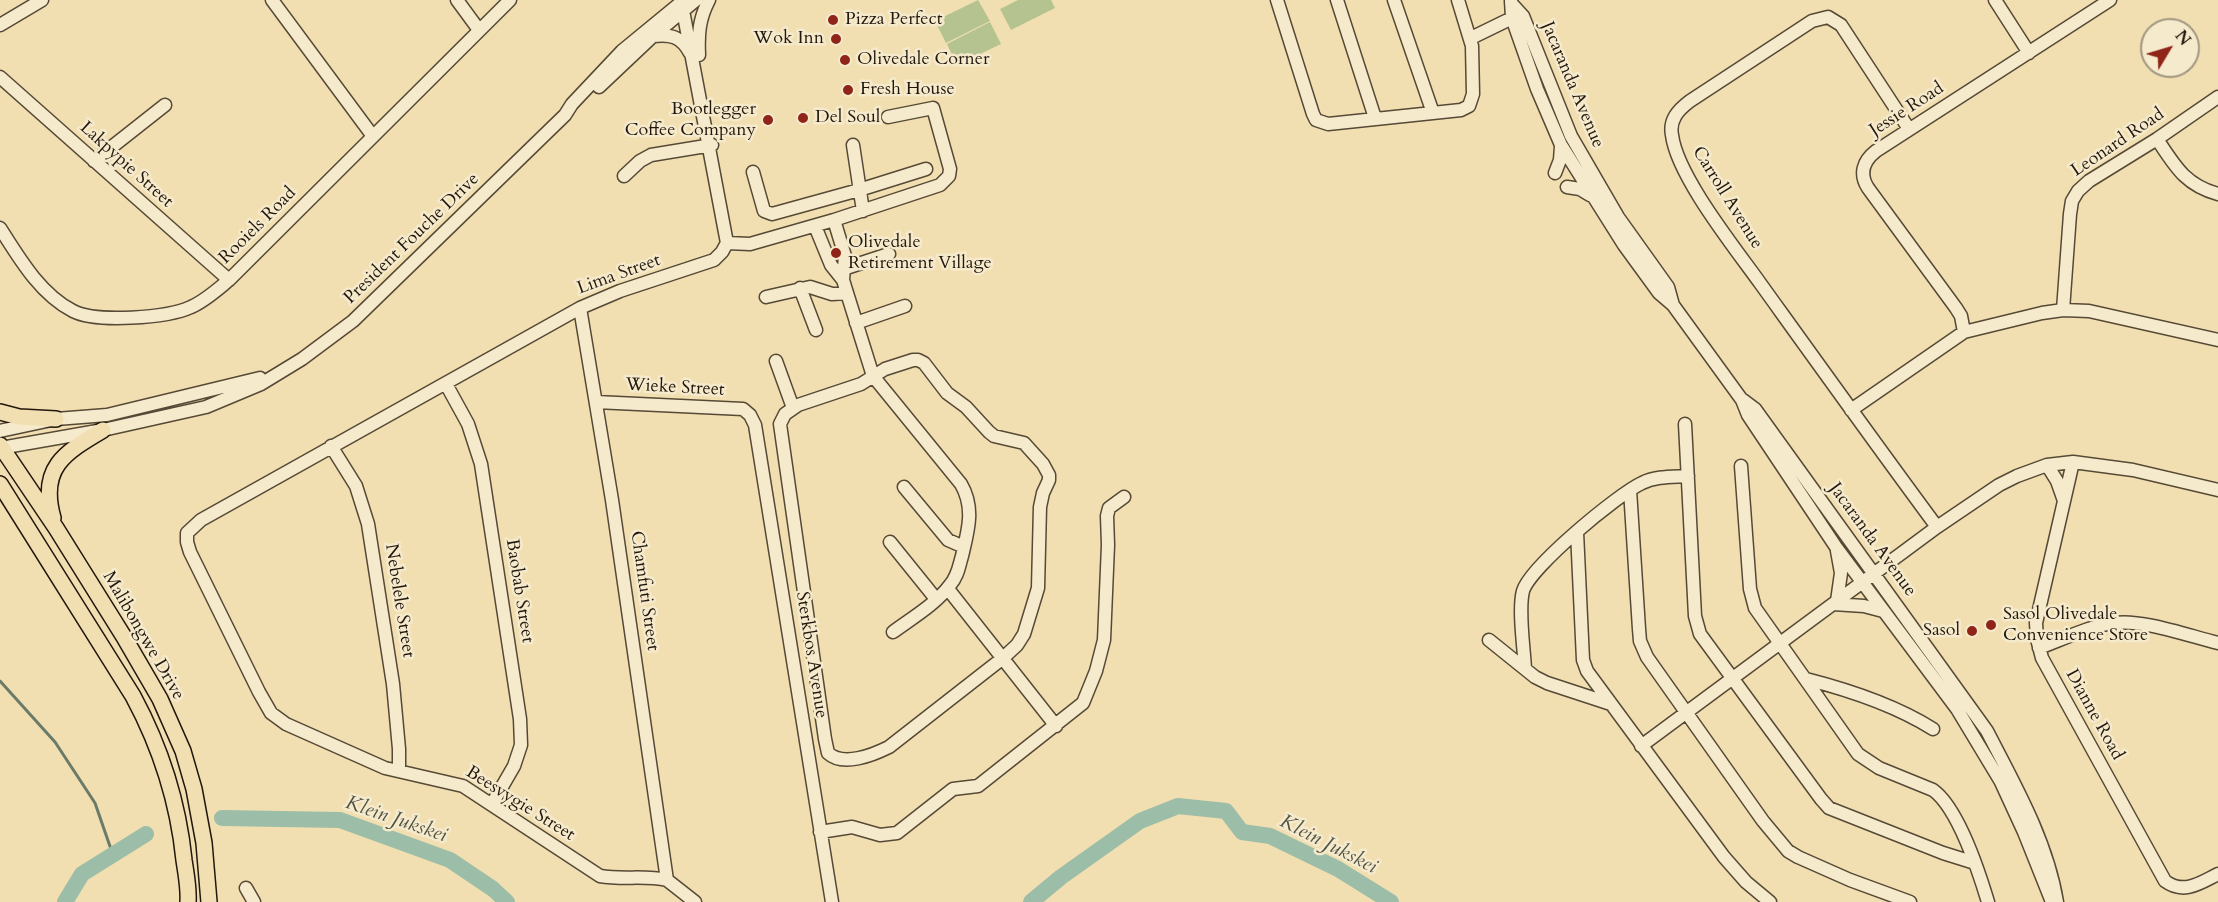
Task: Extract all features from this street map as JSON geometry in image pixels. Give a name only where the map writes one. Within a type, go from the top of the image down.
[{"type":"main road","points":[[0,412],[19,417],[56,419]]},
{"type":"main road","points":[[56,528],[50,506],[49,485],[53,472],[72,448],[103,430]]},
{"type":"main road","name":"Malibongwe Drive","points":[[1,447],[56,528],[160,699],[183,751],[194,789],[204,843],[209,902]]},
{"type":"main road","points":[[0,484],[133,696],[151,730],[165,767],[181,827],[188,902]]},
{"type":"main road","points":[[0,500],[24,538],[73,599]]},
{"type":"street","points":[[0,25],[42,0]]},
{"type":"street","points":[[272,0],[372,135]]},
{"type":"street","points":[[457,0],[479,30]]},
{"type":"street","name":"Rooiels Road","points":[[0,228],[36,279],[58,300],[82,315],[108,318],[144,317],[183,310],[205,299],[229,280],[510,0]]},
{"type":"street","points":[[695,56],[700,20],[710,0]]},
{"type":"street","points":[[1278,0],[1316,120],[1328,124],[1461,110],[1472,104],[1471,38],[1458,0]]},
{"type":"street","points":[[1337,0],[1375,118]]},
{"type":"street","points":[[1394,0],[1433,113]]},
{"type":"street","points":[[1995,0],[2029,53]]},
{"type":"street","name":"Jessie Road","points":[[1964,332],[1956,308],[1868,188],[1863,179],[1864,165],[1869,156],[1909,129],[2110,0]]},
{"type":"street","name":"Jacaranda Avenue","points":[[1511,1],[1512,18],[1537,89],[1561,145],[1593,198],[1659,293],[1673,305],[1742,400],[1748,415],[1836,547],[1946,693],[1985,755],[2024,832],[2052,902]]},
{"type":"street","name":"Jacaranda Avenue","points":[[1511,1],[1523,16],[1570,136],[1618,218],[1668,286],[1673,305]]},
{"type":"street","points":[[684,2],[727,243],[750,244],[815,226],[940,185],[949,176],[948,163],[933,108],[888,117]]},
{"type":"street","points":[[649,33],[684,2]]},
{"type":"street","name":"President Fouche Drive","points":[[1,447],[103,430],[206,407],[246,392],[302,359],[353,321],[565,115],[576,108],[649,33],[684,2]]},
{"type":"street","name":"Carroll Avenue","points":[[1909,129],[1841,26],[1828,17],[1812,21],[1690,101],[1674,117],[1671,128],[1683,166],[1706,205],[1851,410],[1937,526]]},
{"type":"street","points":[[1471,38],[1512,18]]},
{"type":"street","points":[[649,33],[677,37],[695,56]]},
{"type":"street","name":"Lakpypie Street","points":[[0,77],[229,280]]},
{"type":"street","name":"Leonard Road","points":[[2063,309],[2070,214],[2072,201],[2078,191],[2089,180],[2157,139],[2218,98]]},
{"type":"street","points":[[94,161],[165,105]]},
{"type":"street","points":[[2157,139],[2178,170],[2188,180],[2197,187],[2218,194]]},
{"type":"street","points":[[1555,173],[1560,160],[1561,145]]},
{"type":"street","points":[[853,146],[863,211]]},
{"type":"street","points":[[624,176],[640,161],[651,155],[710,149]]},
{"type":"street","points":[[753,172],[764,211],[768,214],[776,214],[926,169]]},
{"type":"street","points":[[1568,187],[1580,189],[1593,198]]},
{"type":"street","points":[[834,220],[845,256],[841,273],[873,376],[967,494],[970,515],[956,576],[948,589],[893,632]]},
{"type":"street","points":[[815,226],[831,265],[841,273]]},
{"type":"street","name":"Lima Street","points":[[214,513],[580,308],[620,291],[714,260],[727,243]]},
{"type":"street","points":[[841,273],[889,254]]},
{"type":"street","points":[[766,297],[810,287],[832,294],[847,293]]},
{"type":"street","points":[[800,288],[816,330]]},
{"type":"street","points":[[856,323],[905,306]]},
{"type":"street","name":"Chamfuti Street","points":[[580,308],[612,500],[667,880]]},
{"type":"street","points":[[1851,410],[1964,332],[2063,309],[2089,311],[2218,340]]},
{"type":"street","points":[[776,361],[793,408]]},
{"type":"street","points":[[921,361],[947,393],[966,407],[989,432],[994,436],[1024,443],[1047,470],[1049,480],[1040,507],[1038,588],[1023,634],[1017,645],[889,747],[878,753],[848,759],[839,759],[828,753],[780,424],[785,414],[793,408],[861,384],[896,365],[921,361]]},
{"type":"street","name":"President Fouche Drive","points":[[0,431],[56,419],[107,415],[273,375]]},
{"type":"street","name":"Baobab Street","points":[[446,384],[468,424],[481,464],[520,719],[521,745],[518,756],[492,804]]},
{"type":"street","name":"Jacaranda Avenue","points":[[1742,400],[1755,409],[1987,731],[2035,831],[2054,884],[2057,902]]},
{"type":"street","name":"Wieke Street","points":[[596,402],[743,409],[750,415]]},
{"type":"street","name":"Sterkbos Avenue","points":[[750,415],[756,425],[761,450],[832,902]]},
{"type":"street","points":[[1685,424],[1696,626],[1829,808],[1943,853],[1975,863]]},
{"type":"street","name":"Nebelele Street","points":[[331,446],[356,486],[368,524],[392,673],[399,771]]},
{"type":"street","points":[[1641,746],[1937,526],[1999,485],[2017,476],[2047,465],[2073,462],[2133,470],[2218,490]]},
{"type":"street","name":"Dianne Road","points":[[2073,462],[2037,616],[2036,630],[2039,648],[2050,675],[2160,875],[2171,885],[2181,888],[2193,886],[2218,874]]},
{"type":"street","points":[[2047,465],[2064,499]]},
{"type":"street","points":[[1742,466],[1752,600],[1761,619],[1858,754],[1879,768],[1934,790],[1940,795],[1952,813],[1975,863],[1988,902]]},
{"type":"street","points":[[1525,669],[1522,604],[1526,584],[1532,575],[1577,532],[1641,483],[1657,478],[1688,476]]},
{"type":"street","points":[[904,486],[948,540],[964,547]]},
{"type":"street","points":[[1630,490],[1640,641],[1647,657],[1763,821],[1788,851],[1850,880],[1910,902]]},
{"type":"street","points":[[820,832],[852,827],[880,835],[897,833],[953,789],[978,786],[1083,703],[1096,671],[1104,640],[1107,516],[1109,508],[1124,497]]},
{"type":"street","name":"Beesvygie Street","points":[[214,513],[189,529],[187,542],[271,713],[295,729],[385,768],[463,786],[600,876],[626,879],[653,877],[667,880]]},
{"type":"street","points":[[1577,532],[1583,660],[1587,671],[1724,857],[1752,887],[1770,902]]},
{"type":"street","points":[[890,542],[936,599]]},
{"type":"street","points":[[1835,603],[1841,573],[1836,547]]},
{"type":"street","points":[[948,589],[1056,726]]},
{"type":"street","points":[[1835,603],[1883,611]]},
{"type":"street","points":[[2039,648],[2104,624],[2118,622],[2157,628],[2218,643]]},
{"type":"street","points":[[1489,640],[1525,669],[1547,683],[1611,704]]},
{"type":"street","points":[[1806,679],[1838,687],[1916,718],[1933,729]]},
{"type":"street","points":[[667,880],[695,902]]},
{"type":"street","points":[[246,888],[254,902]]},
{"type":"green space","points":[[978,0],[990,21],[946,43],[935,21]]},
{"type":"green space","points":[[1018,0],[1051,0],[1055,8],[1011,30],[1000,9]]},
{"type":"green space","points":[[990,22],[1001,44],[957,65],[947,44]]},
{"type":"waterway","points":[[0,681],[55,742],[95,803],[113,855]]},
{"type":"waterway","name":"Klein Jukskei","points":[[1031,902],[1061,877],[1140,821],[1178,806],[1226,811],[1242,832],[1270,836],[1338,869],[1391,902]]},
{"type":"waterway","name":"Klein Jukskei","points":[[222,818],[340,820],[450,860],[493,889],[507,902]]},
{"type":"waterway","name":"Klein Jukskei","points":[[65,902],[82,874],[146,834]]},
{"type":"place","name":"Pizza Perfect","points":[[833,20]]},
{"type":"place","name":"Wok Inn","points":[[836,39]]},
{"type":"place","name":"Olivedale Corner","points":[[845,60]]},
{"type":"place","name":"Fresh House","points":[[848,90]]},
{"type":"place","name":"Del Soul","points":[[803,118]]},
{"type":"place","name":"Bootlegger Coffee Company","points":[[768,120]]},
{"type":"place","name":"Olivedale Retirement Village","points":[[836,253]]},
{"type":"place","name":"Sasol Olivedale Convenience Store","points":[[1991,625]]},
{"type":"place","name":"Sasol","points":[[1972,631]]}]
